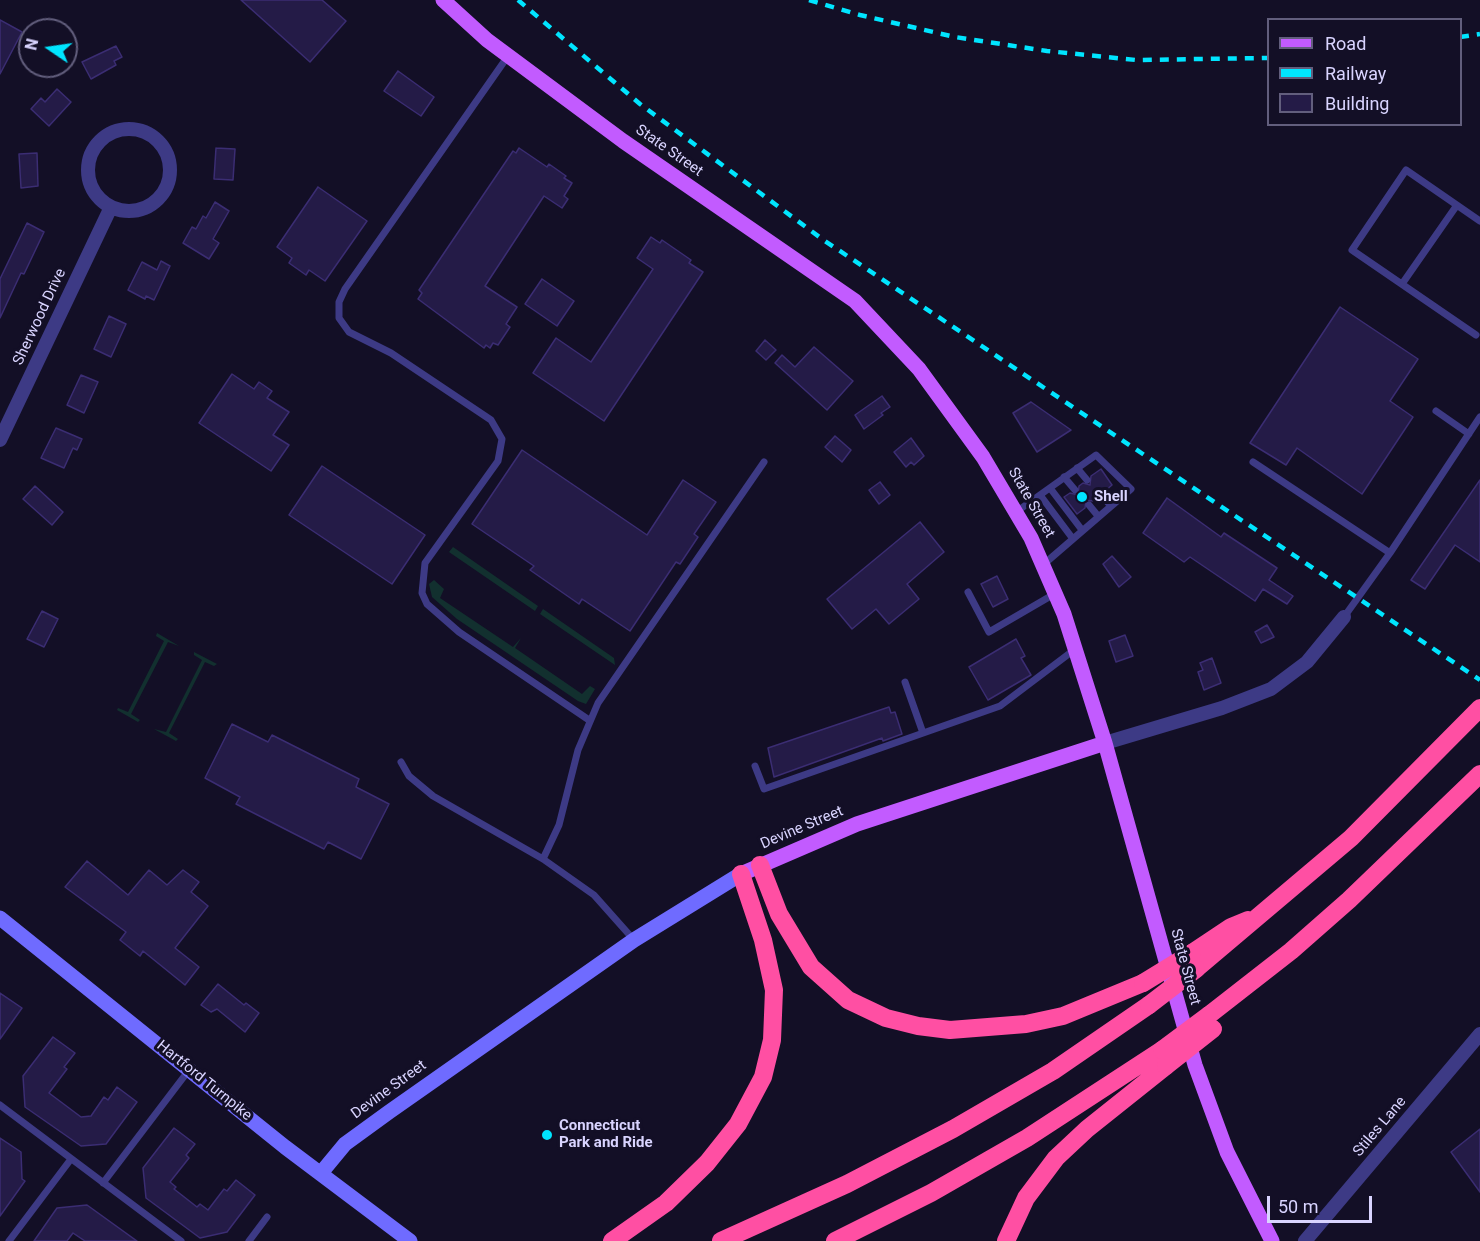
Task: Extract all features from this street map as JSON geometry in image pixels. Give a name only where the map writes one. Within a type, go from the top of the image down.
[{"type":"highway","points":[[721,1241],[847,1184],[962,1124],[1063,1064],[1149,1005],[1231,927],[1262,917],[1351,838],[1474,714]]},
{"type":"highway","points":[[1006,1241],[1026,1198],[1056,1158],[1164,1058],[1211,1022],[1394,859],[1480,774]]},
{"type":"highway","points":[[760,865],[770,893],[789,932],[811,967],[829,986],[848,1000],[886,1018],[950,1030],[1026,1024],[1073,1012],[1194,961]]},
{"type":"highway","points":[[612,1241],[660,1208],[707,1163],[738,1124],[763,1077],[772,1040],[774,990],[766,949],[741,874]]},
{"type":"highway","points":[[835,1241],[932,1192],[1164,1058]]},
{"type":"main road","name":"State Street","points":[[443,0],[508,56],[623,141],[855,301],[896,343],[939,393],[1016,512],[1044,564],[1056,593],[1105,743],[1199,1076],[1232,1162],[1272,1241]]},
{"type":"main road","name":"Devine Street","points":[[321,1173],[350,1140],[634,940],[741,874],[867,821],[1105,743]]},
{"type":"main road","name":"Hartford Turnpike","points":[[0,918],[410,1241]]},
{"type":"street","points":[[129,128],[148,132],[160,141],[168,153],[171,167],[169,182],[163,194],[152,204],[132,211],[111,207],[92,189],[88,176],[88,164],[92,151],[110,132],[129,128]]},
{"type":"street","name":"Sherwood Drive","points":[[0,440],[111,207]]},
{"type":"street","name":"Devine Street","points":[[1105,743],[1222,708],[1271,689],[1307,662],[1344,618]]},
{"type":"street","name":"Stiles Lane","points":[[1305,1241],[1480,1034]]},
{"type":"lane","points":[[508,56],[345,289],[339,302],[339,318],[349,332],[391,353],[491,420],[502,439],[498,461],[425,563],[422,593],[426,604],[459,632],[589,720]]},
{"type":"lane","points":[[1479,334],[1352,250],[1406,170],[1480,220]]},
{"type":"lane","points":[[1402,284],[1457,205]]},
{"type":"lane","points":[[1436,411],[1469,434]]},
{"type":"lane","points":[[1344,618],[1480,417]]},
{"type":"lane","points":[[1016,512],[1096,454],[1131,489],[1044,564]]},
{"type":"lane","points":[[543,859],[559,825],[578,750],[589,720],[764,462]]},
{"type":"lane","points":[[1253,462],[1390,553]]},
{"type":"lane","points":[[1077,468],[1087,480]]},
{"type":"lane","points":[[1064,477],[1075,490]]},
{"type":"lane","points":[[1050,488],[1082,530]]},
{"type":"lane","points":[[1040,495],[1072,539]]},
{"type":"lane","points":[[1101,495],[1110,505]]},
{"type":"lane","points":[[1089,505],[1098,516]]},
{"type":"lane","points":[[968,592],[989,632],[1056,593]]},
{"type":"lane","points":[[755,765],[764,789],[1000,706],[1076,649]]},
{"type":"lane","points":[[904,682],[923,733]]},
{"type":"lane","points":[[401,762],[409,776],[433,796],[543,859],[594,895],[634,940]]},
{"type":"lane","points":[[104,1183],[190,1068]]},
{"type":"lane","points":[[0,1105],[181,1241]]},
{"type":"lane","points":[[9,1241],[71,1159]]},
{"type":"lane","points":[[249,1241],[267,1217]]},
{"type":"green space","points":[[453,547],[538,606],[535,611],[449,552]]},
{"type":"green space","points":[[434,580],[444,589],[440,598],[513,647],[521,638],[515,648],[582,694],[590,686],[595,689],[586,704],[578,701],[457,619],[432,597],[429,584]]},
{"type":"green space","points":[[543,609],[614,658],[615,665],[540,614]]},
{"type":"green space","points":[[157,633],[179,646],[168,642],[131,714],[140,720],[138,722],[117,710],[118,708],[128,712],[164,641],[156,636]]},
{"type":"green space","points":[[194,652],[217,664],[214,666],[205,662],[169,733],[178,739],[176,741],[154,729],[166,732],[202,660],[194,655]]},
{"type":"building","points":[[241,0],[322,0],[346,21],[310,62]]},
{"type":"building","points":[[0,20],[18,30],[18,40],[0,74]]},
{"type":"building","points":[[116,46],[122,57],[114,61],[116,65],[91,79],[82,62]]},
{"type":"building","points":[[398,71],[434,97],[421,116],[384,91]]},
{"type":"building","points":[[57,89],[71,102],[49,126],[31,109],[41,98],[45,102]]},
{"type":"building","points":[[216,148],[235,149],[233,180],[214,179]]},
{"type":"building","points":[[519,148],[547,167],[549,164],[572,183],[564,196],[568,199],[562,208],[544,196],[485,286],[517,307],[506,324],[510,327],[498,345],[493,343],[490,348],[486,345],[484,348],[418,299],[422,293],[419,290],[513,151],[516,153]]},
{"type":"building","points":[[37,153],[38,186],[21,188],[19,154]]},
{"type":"building","points":[[318,187],[367,221],[325,281],[309,270],[306,275],[289,263],[292,258],[277,247]]},
{"type":"building","points":[[215,202],[229,211],[213,239],[219,243],[209,259],[183,243],[192,227],[196,229],[203,216],[206,218]]},
{"type":"building","points":[[27,223],[44,232],[24,274],[21,273],[0,318],[0,279]]},
{"type":"building","points":[[651,237],[660,243],[662,240],[691,260],[689,263],[703,272],[604,421],[533,373],[556,338],[591,362],[653,269],[637,258]]},
{"type":"building","points":[[161,261],[170,266],[154,300],[146,296],[145,299],[128,290],[142,262],[157,270]]},
{"type":"building","points":[[542,279],[574,301],[557,326],[525,304]]},
{"type":"building","points":[[1340,307],[1418,359],[1390,401],[1413,417],[1362,494],[1297,448],[1286,465],[1250,443]]},
{"type":"building","points":[[109,316],[126,324],[111,357],[94,349]]},
{"type":"building","points":[[765,340],[776,350],[766,360],[756,351]]},
{"type":"building","points":[[814,347],[853,381],[827,410],[775,363],[782,355],[795,367]]},
{"type":"building","points":[[232,374],[254,389],[259,382],[272,391],[267,398],[289,412],[273,435],[289,445],[271,471],[199,423]]},
{"type":"building","points":[[81,375],[98,382],[84,413],[67,405]]},
{"type":"building","points":[[882,396],[890,407],[864,429],[855,415]]},
{"type":"building","points":[[1031,402],[1071,430],[1037,452],[1013,413]]},
{"type":"building","points":[[56,428],[82,439],[77,450],[73,448],[64,468],[41,458]]},
{"type":"building","points":[[835,436],[851,450],[842,462],[825,447]]},
{"type":"building","points":[[911,438],[924,456],[914,465],[911,462],[906,467],[894,452]]},
{"type":"building","points":[[522,450],[647,535],[683,480],[716,502],[694,534],[698,537],[680,564],[676,562],[630,631],[582,599],[579,604],[530,570],[534,566],[472,524]]},
{"type":"building","points":[[322,466],[425,535],[392,584],[289,515]]},
{"type":"building","name":"Shell","points":[[1101,469],[1112,485],[1105,491],[1098,490],[1097,499],[1086,500],[1085,508],[1077,514],[1064,497],[1070,493],[1078,495],[1079,486],[1083,483],[1090,485],[1091,476]]},
{"type":"building","points":[[1480,480],[1480,562],[1455,545],[1425,589],[1411,580]]},
{"type":"building","points":[[880,482],[890,495],[879,504],[869,490]]},
{"type":"building","points":[[35,486],[63,512],[52,525],[23,499]]},
{"type":"building","points":[[1167,498],[1221,537],[1224,533],[1277,568],[1269,580],[1293,596],[1287,604],[1263,589],[1255,601],[1190,557],[1184,562],[1143,533]]},
{"type":"building","points":[[920,522],[944,552],[907,584],[919,599],[889,624],[876,609],[852,629],[827,599]]},
{"type":"building","points":[[1112,556],[1131,577],[1119,587],[1103,564]]},
{"type":"building","points":[[997,576],[1008,599],[993,607],[981,584]]},
{"type":"building","points":[[42,611],[58,619],[44,647],[27,639]]},
{"type":"building","points":[[1267,625],[1274,637],[1261,643],[1255,632]]},
{"type":"building","points":[[1125,635],[1133,656],[1116,662],[1109,641]]},
{"type":"building","points":[[1016,639],[1025,656],[1021,658],[1031,675],[988,700],[969,667]]},
{"type":"building","points":[[1212,658],[1221,683],[1204,690],[1198,672],[1203,670],[1200,663]]},
{"type":"building","points":[[889,707],[891,713],[895,712],[902,734],[883,741],[882,738],[774,777],[768,748]]},
{"type":"building","points":[[232,724],[268,742],[272,735],[359,779],[356,787],[389,804],[361,859],[328,842],[324,849],[236,804],[240,797],[205,778]]},
{"type":"building","points":[[87,861],[128,895],[149,870],[167,885],[183,870],[199,882],[191,892],[208,906],[175,948],[199,967],[185,985],[143,951],[140,956],[120,940],[126,932],[65,887]]},
{"type":"building","points":[[218,984],[244,1005],[246,1003],[259,1013],[245,1032],[217,1009],[211,1012],[201,1005]]},
{"type":"building","points":[[0,993],[22,1008],[0,1039]]},
{"type":"building","points":[[53,1037],[75,1053],[64,1067],[67,1069],[49,1093],[81,1117],[91,1116],[104,1097],[108,1100],[117,1087],[137,1102],[106,1144],[81,1146],[25,1107],[23,1076]]},
{"type":"building","points":[[174,1128],[195,1144],[186,1155],[189,1158],[170,1182],[176,1187],[174,1189],[197,1207],[200,1204],[208,1210],[224,1189],[227,1191],[236,1180],[255,1195],[227,1232],[200,1238],[146,1198],[143,1168]]},
{"type":"building","points":[[1480,1129],[1480,1192],[1451,1152]]},
{"type":"building","points":[[0,1138],[21,1152],[22,1179],[25,1181],[0,1216]]},
{"type":"building","points":[[87,1205],[137,1241],[85,1241],[73,1233],[67,1241],[34,1241],[57,1208]]},
{"type":"railway","points":[[518,0],[640,104],[822,239],[1480,680]]},
{"type":"railway","points":[[809,0],[860,15],[955,37],[1047,51],[1136,60],[1267,58]]},
{"type":"railway","points":[[1462,37],[1480,34]]},
{"type":"place","name":"Shell","points":[[1082,497]]},
{"type":"place","name":"Connecticut Park and Ride","points":[[547,1135]]}]
